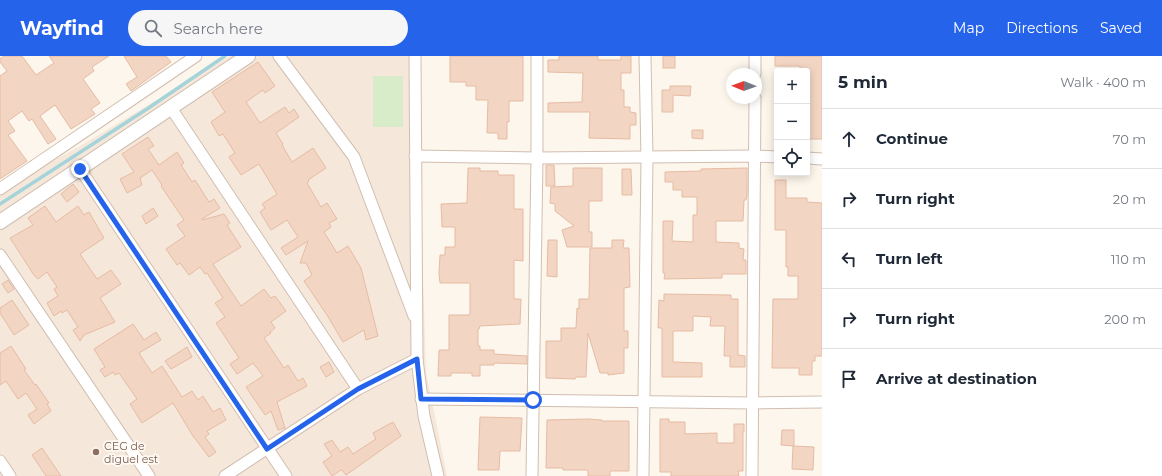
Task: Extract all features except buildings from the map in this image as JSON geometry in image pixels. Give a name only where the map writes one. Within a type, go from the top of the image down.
[{"type":"street","points":[[0,189],[196,56]]},
{"type":"street","points":[[0,222],[248,56]]},
{"type":"street","points":[[279,56],[354,157],[416,322]]},
{"type":"street","points":[[415,56],[417,359],[421,399],[427,432],[438,476]]},
{"type":"street","points":[[532,476],[537,158],[537,56]]},
{"type":"street","points":[[643,476],[647,158],[645,56]]},
{"type":"street","points":[[755,56],[755,68]]},
{"type":"street","points":[[752,476],[754,104]]},
{"type":"street","points":[[171,108],[358,389]]},
{"type":"street","points":[[415,156],[537,158],[774,157]]},
{"type":"street","points":[[810,158],[822,159]]},
{"type":"street","points":[[80,169],[286,476]]},
{"type":"street","points":[[0,255],[149,476]]},
{"type":"street","points":[[225,476],[358,389],[417,359]]},
{"type":"street","points":[[421,399],[753,403],[822,402]]},
{"type":"street","points":[[0,462],[10,476]]},
{"type":"shaded area","points":[[230,56],[416,56],[426,372],[447,476],[0,476],[0,190],[80,146]]},
{"type":"green space","points":[[373,76],[403,76],[403,127],[373,127]]},
{"type":"waterway","points":[[0,204],[147,109],[225,56]]},
{"type":"place","name":"CEG de diguel est","points":[[96,452]]},
{"type":"route","points":[[80,169],[267,449],[358,389],[417,359],[421,399],[533,400]]}]
